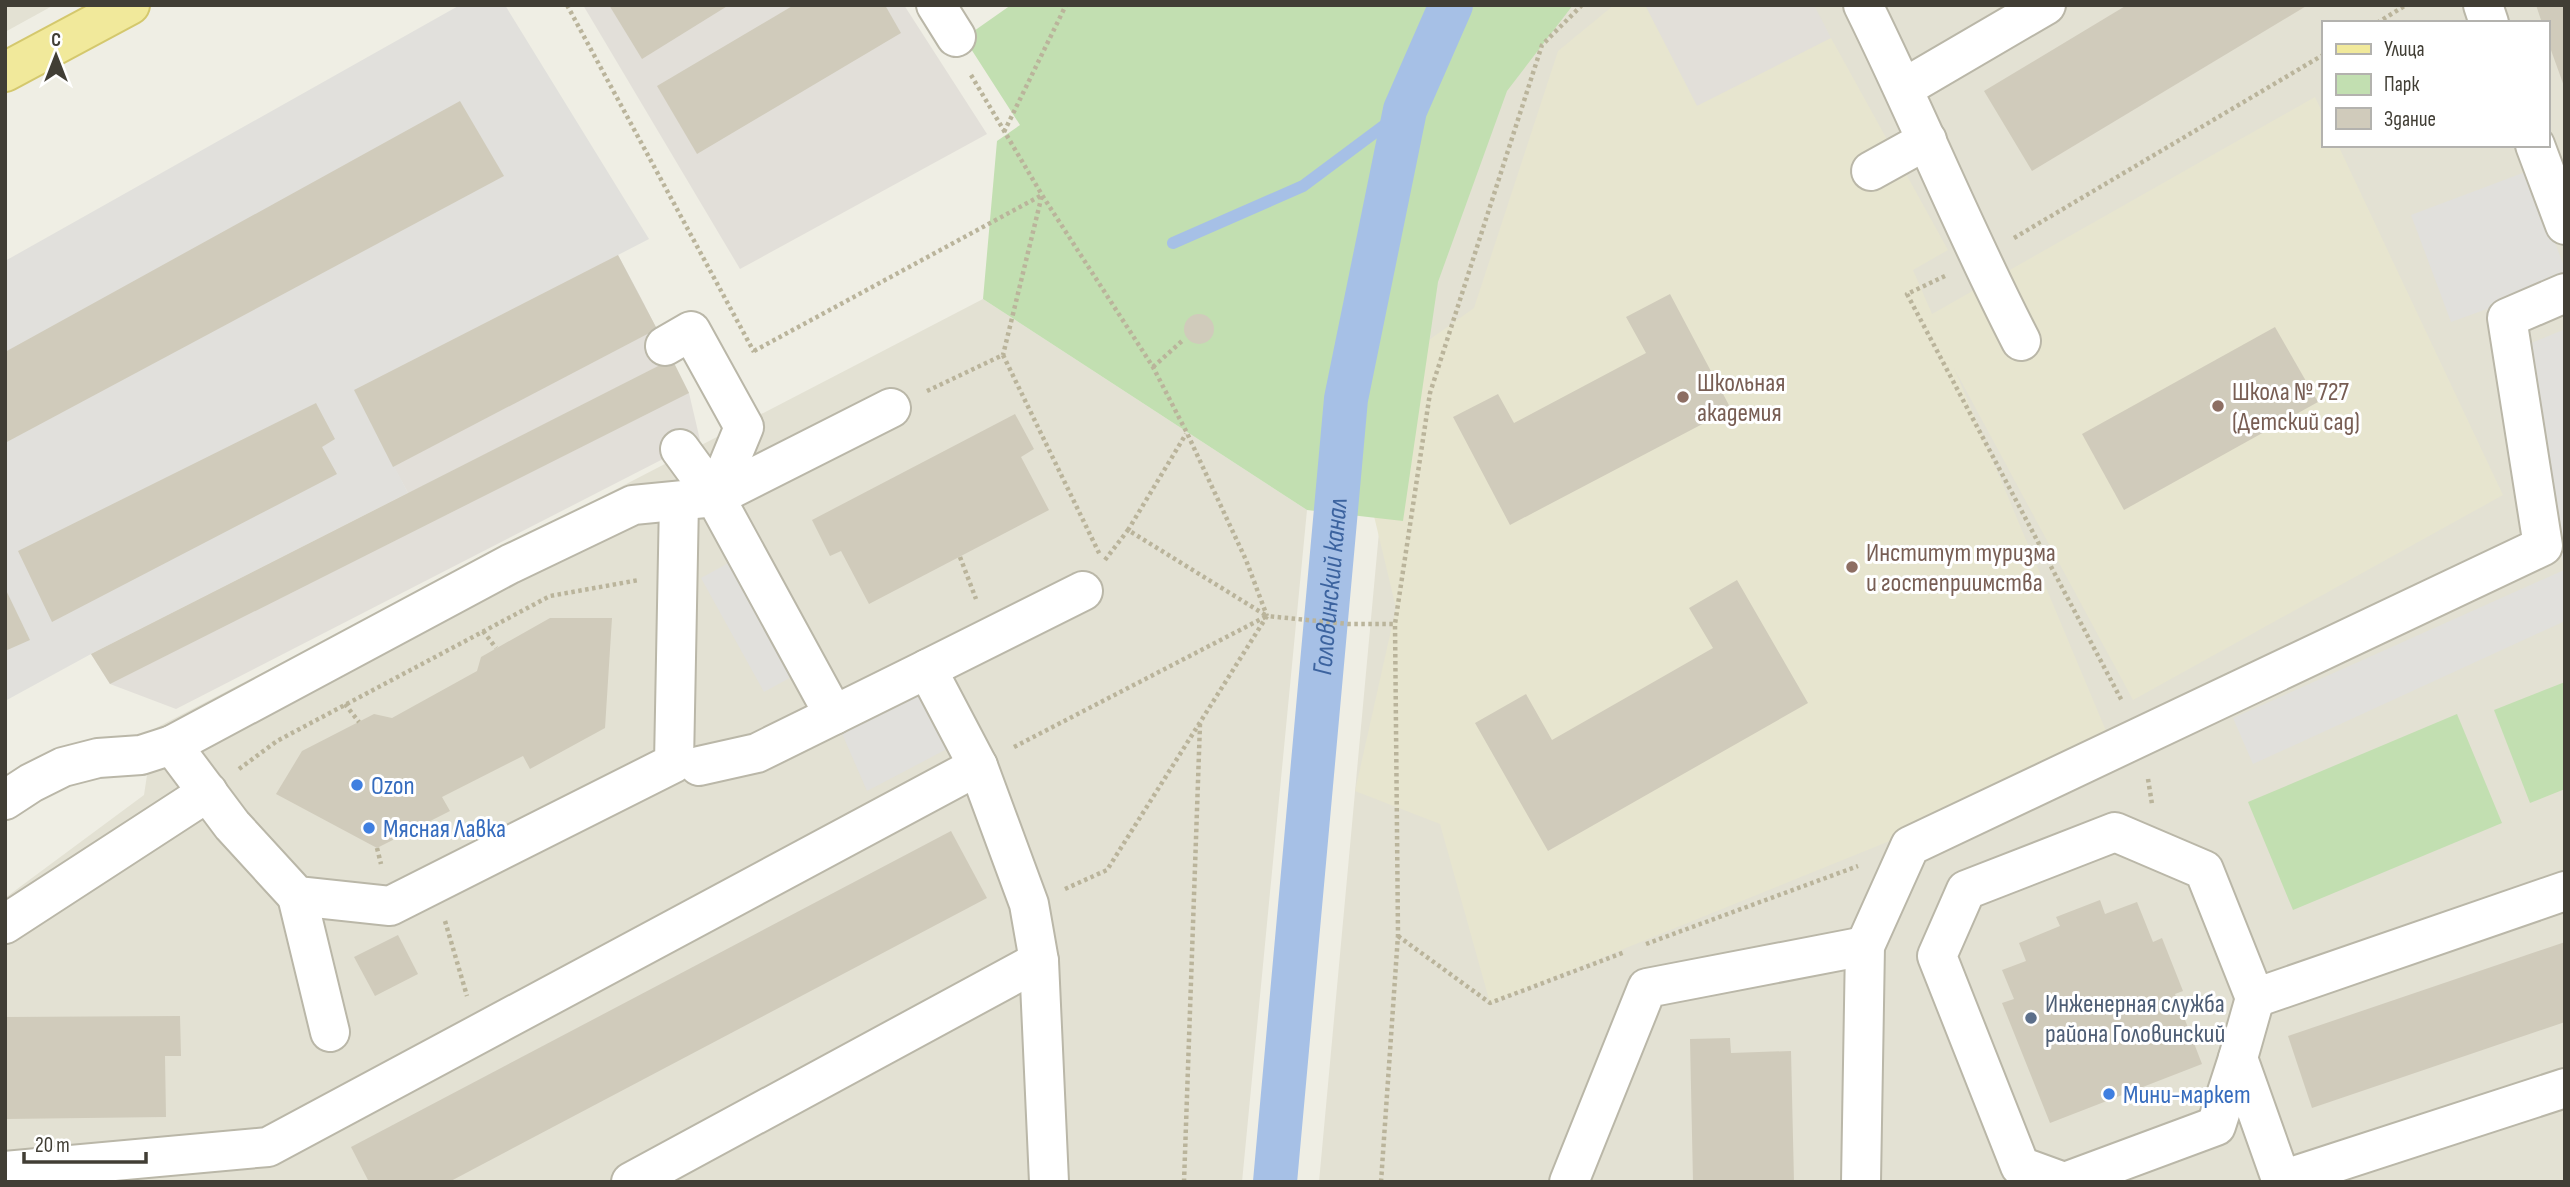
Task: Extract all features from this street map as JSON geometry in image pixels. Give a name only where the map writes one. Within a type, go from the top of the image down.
[{"type":"main road","points":[[5,72],[130,5]]},
{"type":"lane","points":[[936,5],[956,37]]},
{"type":"lane","points":[[1863,5],[1904,88],[1979,259],[2021,341]]},
{"type":"lane","points":[[1904,88],[2046,5]]},
{"type":"lane","points":[[1871,171],[1927,140]]},
{"type":"lane","points":[[2536,147],[2565,225]]},
{"type":"lane","points":[[1861,1182],[1865,946],[1910,846],[2543,546],[2505,311],[2565,293]]},
{"type":"lane","points":[[297,896],[390,906],[674,763],[678,572],[697,499],[744,427],[691,331],[665,346]]},
{"type":"lane","points":[[5,800],[63,767],[97,758],[141,755],[172,745],[510,564],[633,505],[697,499],[891,408]]},
{"type":"lane","points":[[680,449],[697,499],[834,715]]},
{"type":"lane","points":[[699,766],[757,754],[927,669],[1093,577]]},
{"type":"lane","points":[[927,669],[978,766],[1029,904],[1039,961],[1049,1182]]},
{"type":"lane","points":[[172,745],[232,825],[297,896],[330,1032]]},
{"type":"lane","points":[[5,1171],[268,1147],[978,766]]},
{"type":"lane","points":[[5,924],[208,792]]},
{"type":"lane","points":[[2116,832],[2204,870],[2255,998],[2216,1126],[2065,1182],[2020,1166],[1937,956],[1966,890],[2116,832]]},
{"type":"lane","points":[[2255,998],[2565,891]]},
{"type":"lane","points":[[1569,1182],[1647,988],[1865,946]]},
{"type":"lane","points":[[631,1182],[1039,961]]},
{"type":"lane","points":[[2238,1058],[2282,1181],[2565,1088]]},
{"type":"path","points":[[567,5],[754,351],[752,364]]},
{"type":"path","points":[[1004,132],[1066,5]]},
{"type":"path","points":[[1381,1182],[1398,935],[1395,624],[1430,393],[1542,45],[1582,5]]},
{"type":"path","points":[[2380,21],[2406,5]]},
{"type":"path","points":[[956,37],[972,77],[1004,132],[1153,367],[1246,560],[1267,616]]},
{"type":"path","points":[[2159,850],[2141,737],[1907,294],[1979,259],[2322,56]]},
{"type":"path","points":[[754,351],[1042,195]]},
{"type":"path","points":[[1042,195],[1003,355],[1093,577]]},
{"type":"path","points":[[1153,367],[1182,341]]},
{"type":"path","points":[[891,408],[1003,355]]},
{"type":"path","points":[[1187,433],[1128,530],[1267,616],[1348,624],[1395,624]]},
{"type":"path","points":[[208,792],[277,741],[551,596],[678,572]]},
{"type":"path","points":[[1029,904],[1107,870],[1267,616]]},
{"type":"path","points":[[978,766],[1267,616]]},
{"type":"path","points":[[484,632],[496,648]]},
{"type":"path","points":[[345,704],[359,722]]},
{"type":"path","points":[[1184,1182],[1200,723]]},
{"type":"path","points":[[1643,946],[1910,846]]},
{"type":"path","points":[[435,885],[478,1034]]},
{"type":"path","points":[[1398,935],[1490,1003],[1630,950]]},
{"type":"shaded area","points":[[5,5],[54,5],[5,32]]},
{"type":"shaded area","points":[[460,5],[505,5],[649,239],[618,255],[639,294],[376,431],[408,493],[91,654],[5,701],[5,261]]},
{"type":"shaded area","points":[[583,5],[904,5],[987,134],[740,269]]},
{"type":"shaded area","points":[[1526,5],[2565,5],[2565,1182],[1319,1182],[1409,207]]},
{"type":"shaded area","points":[[1614,5],[1645,5],[1697,106],[1831,38],[1948,250],[1913,270],[1932,314],[2315,97],[2322,112],[2322,147],[2339,147],[2503,495],[2133,700],[1954,368],[2114,750],[1490,1003],[1440,824],[1355,791],[1396,608],[1346,399],[1474,308],[1558,51]]},
{"type":"shaded area","points":[[1645,5],[1814,5],[1831,38],[1697,106]]},
{"type":"shaded area","points":[[2528,171],[2565,269],[2565,281],[2451,322],[2411,215]]},
{"type":"shaded area","points":[[639,294],[689,393],[700,440],[176,709],[110,684],[91,654],[408,493],[375,432]]},
{"type":"shaded area","points":[[983,299],[1307,510],[1242,1182],[5,1182],[5,898],[144,795],[154,729]]},
{"type":"shaded area","points":[[2565,329],[2565,621],[2253,764],[2233,718],[2564,570],[2529,344]]},
{"type":"shaded area","points":[[732,561],[795,675],[764,692],[701,578]]},
{"type":"shaded area","points":[[927,669],[964,740],[867,791],[834,715]]},
{"type":"green space","points":[[1011,5],[1573,5],[1507,91],[1438,282],[1403,521],[1307,510],[983,299],[997,141],[1020,125],[964,38]]},
{"type":"green space","points":[[2565,682],[2565,789],[2530,803],[2494,710]]},
{"type":"green space","points":[[2457,714],[2502,823],[2293,910],[2248,802]]},
{"type":"building","points":[[609,5],[729,5],[642,59]]},
{"type":"building","points":[[794,5],[885,5],[901,33],[697,154],[657,86]]},
{"type":"building","points":[[2127,5],[2308,5],[2032,171],[1984,91]]},
{"type":"building","points":[[2536,5],[2565,5],[2565,89],[2549,45],[2549,21],[2541,21]]},
{"type":"building","points":[[460,101],[504,176],[5,443],[5,352]]},
{"type":"building","points":[[618,255],[657,329],[393,467],[354,390]]},
{"type":"building","points":[[1670,294],[1731,409],[1510,525],[1453,417],[1498,394],[1514,423],[1646,353],[1626,317]]},
{"type":"building","points":[[1199,314],[1210,318],[1214,329],[1210,340],[1199,344],[1188,340],[1184,329],[1188,318]]},
{"type":"building","points":[[2275,327],[2318,402],[2124,510],[2082,434]]},
{"type":"building","points":[[672,359],[689,393],[110,684],[91,654]]},
{"type":"building","points":[[316,403],[335,439],[322,447],[337,474],[52,622],[18,551]]},
{"type":"building","points":[[1015,414],[1034,449],[1021,457],[1049,510],[869,604],[841,551],[830,556],[812,520]]},
{"type":"building","points":[[1737,580],[1808,703],[1548,851],[1475,723],[1526,694],[1552,740],[1713,648],[1689,608]]},
{"type":"building","points":[[5,588],[30,640],[5,651]]},
{"type":"building","points":[[550,618],[612,618],[605,728],[530,769],[523,756],[442,797],[450,811],[377,848],[276,794],[302,751],[374,714],[392,718],[477,671],[481,657]]},
{"type":"building","points":[[951,831],[987,898],[449,1182],[369,1182],[351,1147]]},
{"type":"building","points":[[2100,900],[2105,914],[2137,902],[2153,942],[2162,938],[2183,991],[2175,994],[2202,1064],[2050,1123],[2002,1003],[2014,999],[2002,970],[2026,961],[2019,943],[2060,926],[2056,917]]},
{"type":"building","points":[[398,935],[418,974],[375,996],[354,957]]},
{"type":"building","points":[[2565,942],[2565,1022],[2312,1108],[2288,1036]]},
{"type":"building","points":[[180,1016],[181,1056],[165,1056],[166,1117],[5,1119],[5,1017]]},
{"type":"building","points":[[1730,1038],[1731,1053],[1791,1051],[1794,1182],[1693,1182],[1690,1039]]},
{"type":"waterway","name":"Головинский канал","points":[[1275,1182],[1346,399],[1405,110],[1451,5]]},
{"type":"waterway","points":[[1173,243],[1303,186],[1405,110]]},
{"type":"place","name":"Школьная академия","points":[[1683,397]]},
{"type":"place","name":"Школа № 727 (Детский сад)","points":[[2218,406]]},
{"type":"place","name":"Институт туризма и гостеприимства","points":[[1852,567]]},
{"type":"place","name":"Ozon","points":[[357,785]]},
{"type":"place","name":"Мясная Лавка","points":[[369,828]]},
{"type":"place","name":"Инженерная служба района Головинский","points":[[2031,1018]]},
{"type":"place","name":"Мини-маркет","points":[[2109,1094]]}]
